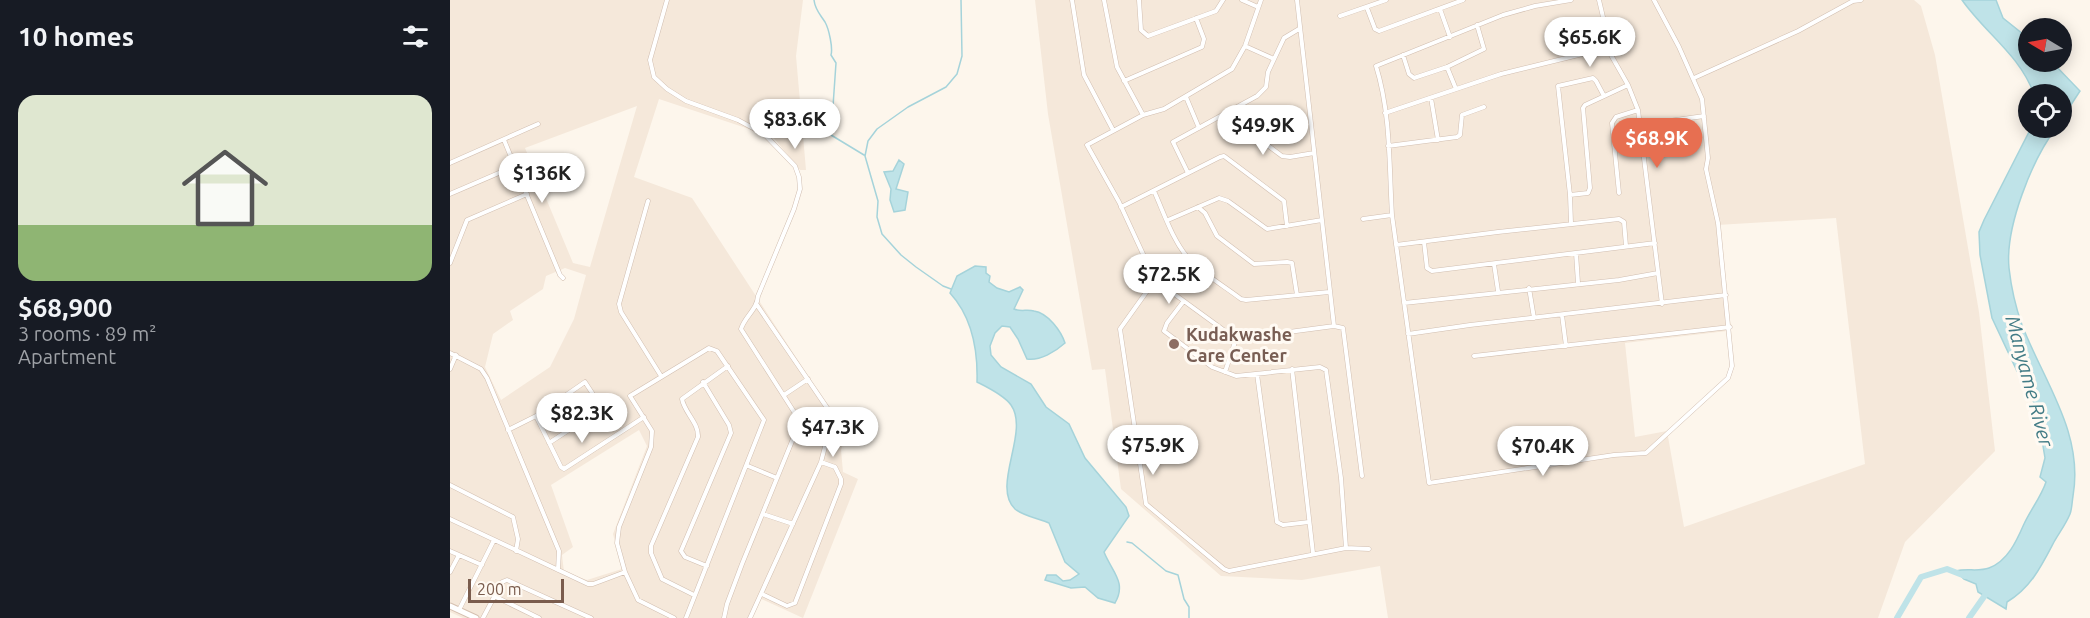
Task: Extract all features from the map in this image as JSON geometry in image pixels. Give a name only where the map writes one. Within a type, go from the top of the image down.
[{"type":"street","points":[[667,0],[650,60],[654,77],[686,101],[738,120],[764,134],[795,166],[799,177],[800,189],[794,209],[758,296],[757,305],[741,329],[784,395],[796,415],[798,424],[730,594],[724,618]]},
{"type":"street","points":[[1072,0],[1084,75],[1113,130]]},
{"type":"street","points":[[1104,0],[1117,67],[1143,115]]},
{"type":"street","points":[[1146,0],[1139,1],[1141,30],[1149,36],[1216,11],[1220,8],[1222,0]]},
{"type":"street","points":[[1242,0],[1258,7]]},
{"type":"street","points":[[1261,0],[1245,46],[1232,69],[1186,97],[1161,110],[1143,115],[1087,146],[1121,207],[1155,280],[1183,302],[1236,339],[1334,326],[1343,328],[1362,476]]},
{"type":"street","points":[[1297,0],[1334,326]]},
{"type":"street","points":[[1340,16],[1386,0]]},
{"type":"street","points":[[1367,8],[1375,29],[1379,31],[1463,0]]},
{"type":"street","points":[[1572,0],[1535,6],[1477,25],[1376,66],[1385,113],[1392,215],[1429,483],[1614,455],[1646,453],[1728,378],[1732,366],[1730,327],[1718,223],[1706,169],[1708,158],[1702,99],[1694,78],[1654,0]]},
{"type":"street","points":[[1599,0],[1607,34],[1607,48],[1628,85],[1638,110],[1662,304]]},
{"type":"street","points":[[1694,78],[1790,34],[1853,1],[1861,0]]},
{"type":"street","points":[[1440,9],[1450,37]]},
{"type":"street","points":[[1124,81],[1202,47],[1204,39],[1196,18]]},
{"type":"street","points":[[1403,55],[1409,74],[1414,78],[1447,67],[1484,50],[1477,25]]},
{"type":"street","points":[[1188,173],[1173,142],[1257,96],[1265,88],[1268,72],[1284,38],[1299,29]]},
{"type":"street","points":[[1245,46],[1274,59]]},
{"type":"street","points":[[1385,113],[1501,74],[1607,48]]},
{"type":"street","points":[[1447,67],[1456,89]]},
{"type":"street","points":[[1571,224],[1558,86],[1593,78],[1604,96]]},
{"type":"street","points":[[1570,195],[1588,193],[1590,188],[1583,108],[1628,85]]},
{"type":"street","points":[[1186,97],[1199,128]]},
{"type":"street","points":[[1431,98],[1438,140]]},
{"type":"street","points":[[1388,146],[1459,136],[1462,115],[1484,107]]},
{"type":"street","points":[[1619,193],[1612,123],[1616,117],[1638,110]]},
{"type":"street","points":[[1231,112],[1237,123],[1281,156],[1290,158],[1314,153]]},
{"type":"street","points":[[1641,125],[1704,116]]},
{"type":"street","points":[[450,163],[538,124]]},
{"type":"street","points":[[504,140],[563,278]]},
{"type":"street","points":[[1121,207],[1224,156],[1284,201],[1287,226]]},
{"type":"street","points":[[450,194],[515,166]]},
{"type":"street","points":[[1154,191],[1174,235],[1190,260],[1241,298],[1297,296],[1329,292]]},
{"type":"street","points":[[450,263],[467,220],[527,194]]},
{"type":"street","points":[[1168,220],[1215,199],[1224,199],[1267,229],[1322,220]]},
{"type":"street","points":[[648,201],[619,304],[621,312],[661,376]]},
{"type":"street","points":[[1198,207],[1205,213],[1216,236],[1254,264],[1292,263],[1297,296]]},
{"type":"street","points":[[1363,219],[1392,215]]},
{"type":"street","points":[[1396,245],[1619,219],[1624,222],[1626,247]]},
{"type":"street","points":[[1424,242],[1427,268],[1432,271],[1655,243]]},
{"type":"street","points":[[1576,253],[1578,283]]},
{"type":"street","points":[[1494,264],[1498,291]]},
{"type":"street","points":[[1404,303],[1498,291],[1619,280],[1658,273]]},
{"type":"street","points":[[1155,280],[1120,329],[1146,504],[1226,570],[1346,548],[1368,549]]},
{"type":"street","points":[[1529,288],[1534,318]]},
{"type":"street","points":[[1408,334],[1726,295]]},
{"type":"street","points":[[1183,302],[1167,322],[1164,331],[1212,367],[1236,376],[1292,369],[1322,367],[1326,370],[1341,478],[1346,548]]},
{"type":"street","points":[[750,618],[821,462],[831,430],[832,415],[757,305]]},
{"type":"street","points":[[1562,315],[1566,346]]},
{"type":"street","points":[[1473,356],[1730,327]]},
{"type":"street","points":[[1225,372],[1236,339]]},
{"type":"street","points":[[674,618],[638,600],[625,573],[616,538],[652,444],[652,431],[630,396],[709,348],[717,351],[764,420],[748,466],[686,618]]},
{"type":"street","points":[[450,353],[481,369],[487,378],[559,552],[558,570]]},
{"type":"street","points":[[450,369],[456,356]]},
{"type":"street","points":[[694,595],[662,579],[650,550],[699,433],[682,399],[728,366]]},
{"type":"street","points":[[1292,369],[1313,553]]},
{"type":"street","points":[[1257,374],[1277,522],[1283,525],[1309,522]]},
{"type":"street","points":[[784,395],[808,379]]},
{"type":"street","points":[[508,430],[536,416],[585,382],[600,405],[599,410],[549,443]]},
{"type":"street","points":[[703,382],[731,432],[681,551],[685,557],[707,566]]},
{"type":"street","points":[[536,416],[564,469],[644,417]]},
{"type":"street","points":[[762,594],[787,606],[795,603],[841,484],[835,467],[821,462]]},
{"type":"street","points":[[748,466],[777,478]]},
{"type":"street","points":[[450,485],[513,517],[518,539],[516,551]]},
{"type":"street","points":[[763,514],[793,524]]},
{"type":"street","points":[[450,519],[591,584],[625,573]]},
{"type":"street","points":[[459,610],[494,540]]},
{"type":"street","points":[[450,551],[483,565]]},
{"type":"street","points":[[450,572],[459,555]]},
{"type":"street","points":[[483,618],[502,582],[507,580],[591,618]]},
{"type":"street","points":[[494,596],[539,618]]},
{"type":"street","points":[[450,606],[476,618]]},
{"type":"shaded area","points":[[450,0],[803,0],[796,56],[806,170],[800,170],[773,137],[659,99],[634,177],[692,198],[846,434],[841,450],[843,472],[858,479],[803,618],[759,598],[748,618],[463,618],[450,612]],"holes":[[[637,106],[590,267],[573,263],[525,148]],[[565,268],[586,275],[574,319],[550,367],[501,400],[485,367],[493,334],[513,320],[510,311],[543,289],[546,276]],[[639,430],[647,446],[613,534],[622,569],[587,580],[564,572],[562,555],[573,547],[551,485]]]},
{"type":"shaded area","points":[[1035,0],[1914,0],[1921,6],[1935,55],[1979,312],[1995,451],[1905,542],[1878,618],[1388,618],[1380,566],[1302,580],[1221,576],[1121,489],[1105,369],[1092,370],[1048,114]],"holes":[[[1836,218],[1865,464],[1684,527],[1667,431],[1635,437],[1625,343],[1727,331],[1717,225]]]},
{"type":"water","points":[[1962,0],[1996,0],[2003,18],[2018,30],[2018,65],[2011,56]]},
{"type":"water","points":[[2023,72],[2062,72],[2080,91],[2072,103],[2072,84],[2030,84]]},
{"type":"water","points":[[2026,138],[2050,138],[2030,176],[2016,214],[2011,233],[2009,268],[2022,325],[2060,408],[2073,451],[2075,473],[2072,508],[2035,575],[2023,590],[2007,602],[2006,609],[1978,592],[1976,584],[1964,579],[1956,571],[1985,569],[2002,560],[2015,543],[2046,482],[2040,477],[2045,458],[2041,421],[2027,385],[2017,371],[1992,318],[1980,255],[1979,232]]},
{"type":"water","points":[[899,160],[904,164],[896,189],[908,192],[905,210],[894,212],[890,200],[891,189],[884,172],[893,171]]},
{"type":"water","points":[[975,266],[986,267],[986,273],[990,276],[989,282],[997,288],[1009,292],[1020,287],[1023,290],[1014,309],[1039,312],[1053,323],[1063,338],[1065,343],[1052,353],[1037,359],[1027,359],[1010,327],[1002,326],[995,333],[990,346],[991,355],[1001,367],[1031,384],[1046,407],[1069,424],[1085,458],[1126,507],[1129,516],[1104,552],[1119,583],[1115,603],[1098,598],[1085,587],[1071,588],[1045,580],[1047,575],[1056,575],[1063,581],[1070,580],[1079,574],[1065,562],[1049,523],[1018,511],[1009,499],[1008,473],[1014,444],[1016,416],[1011,405],[1004,398],[977,382],[972,334],[964,312],[950,293],[957,276]]},
{"type":"waterway","points":[[814,0],[828,29],[831,55],[836,63],[831,135],[864,155]]},
{"type":"waterway","points":[[951,289],[916,267],[901,255],[882,234],[877,217],[878,201],[865,156],[868,141],[877,129],[908,107],[946,87],[957,74],[962,56],[961,0]]},
{"type":"waterway","points":[[1127,542],[1132,543],[1166,571],[1178,575],[1184,599],[1189,607],[1189,618]]},
{"type":"waterway","points":[[1897,618],[1921,577],[1947,569],[1965,576]]},
{"type":"waterway","name":"Manyame River","points":[[1969,618],[1988,591]]},
{"type":"place","name":"Kudakwashe Care Center","points":[[1174,344]]}]
